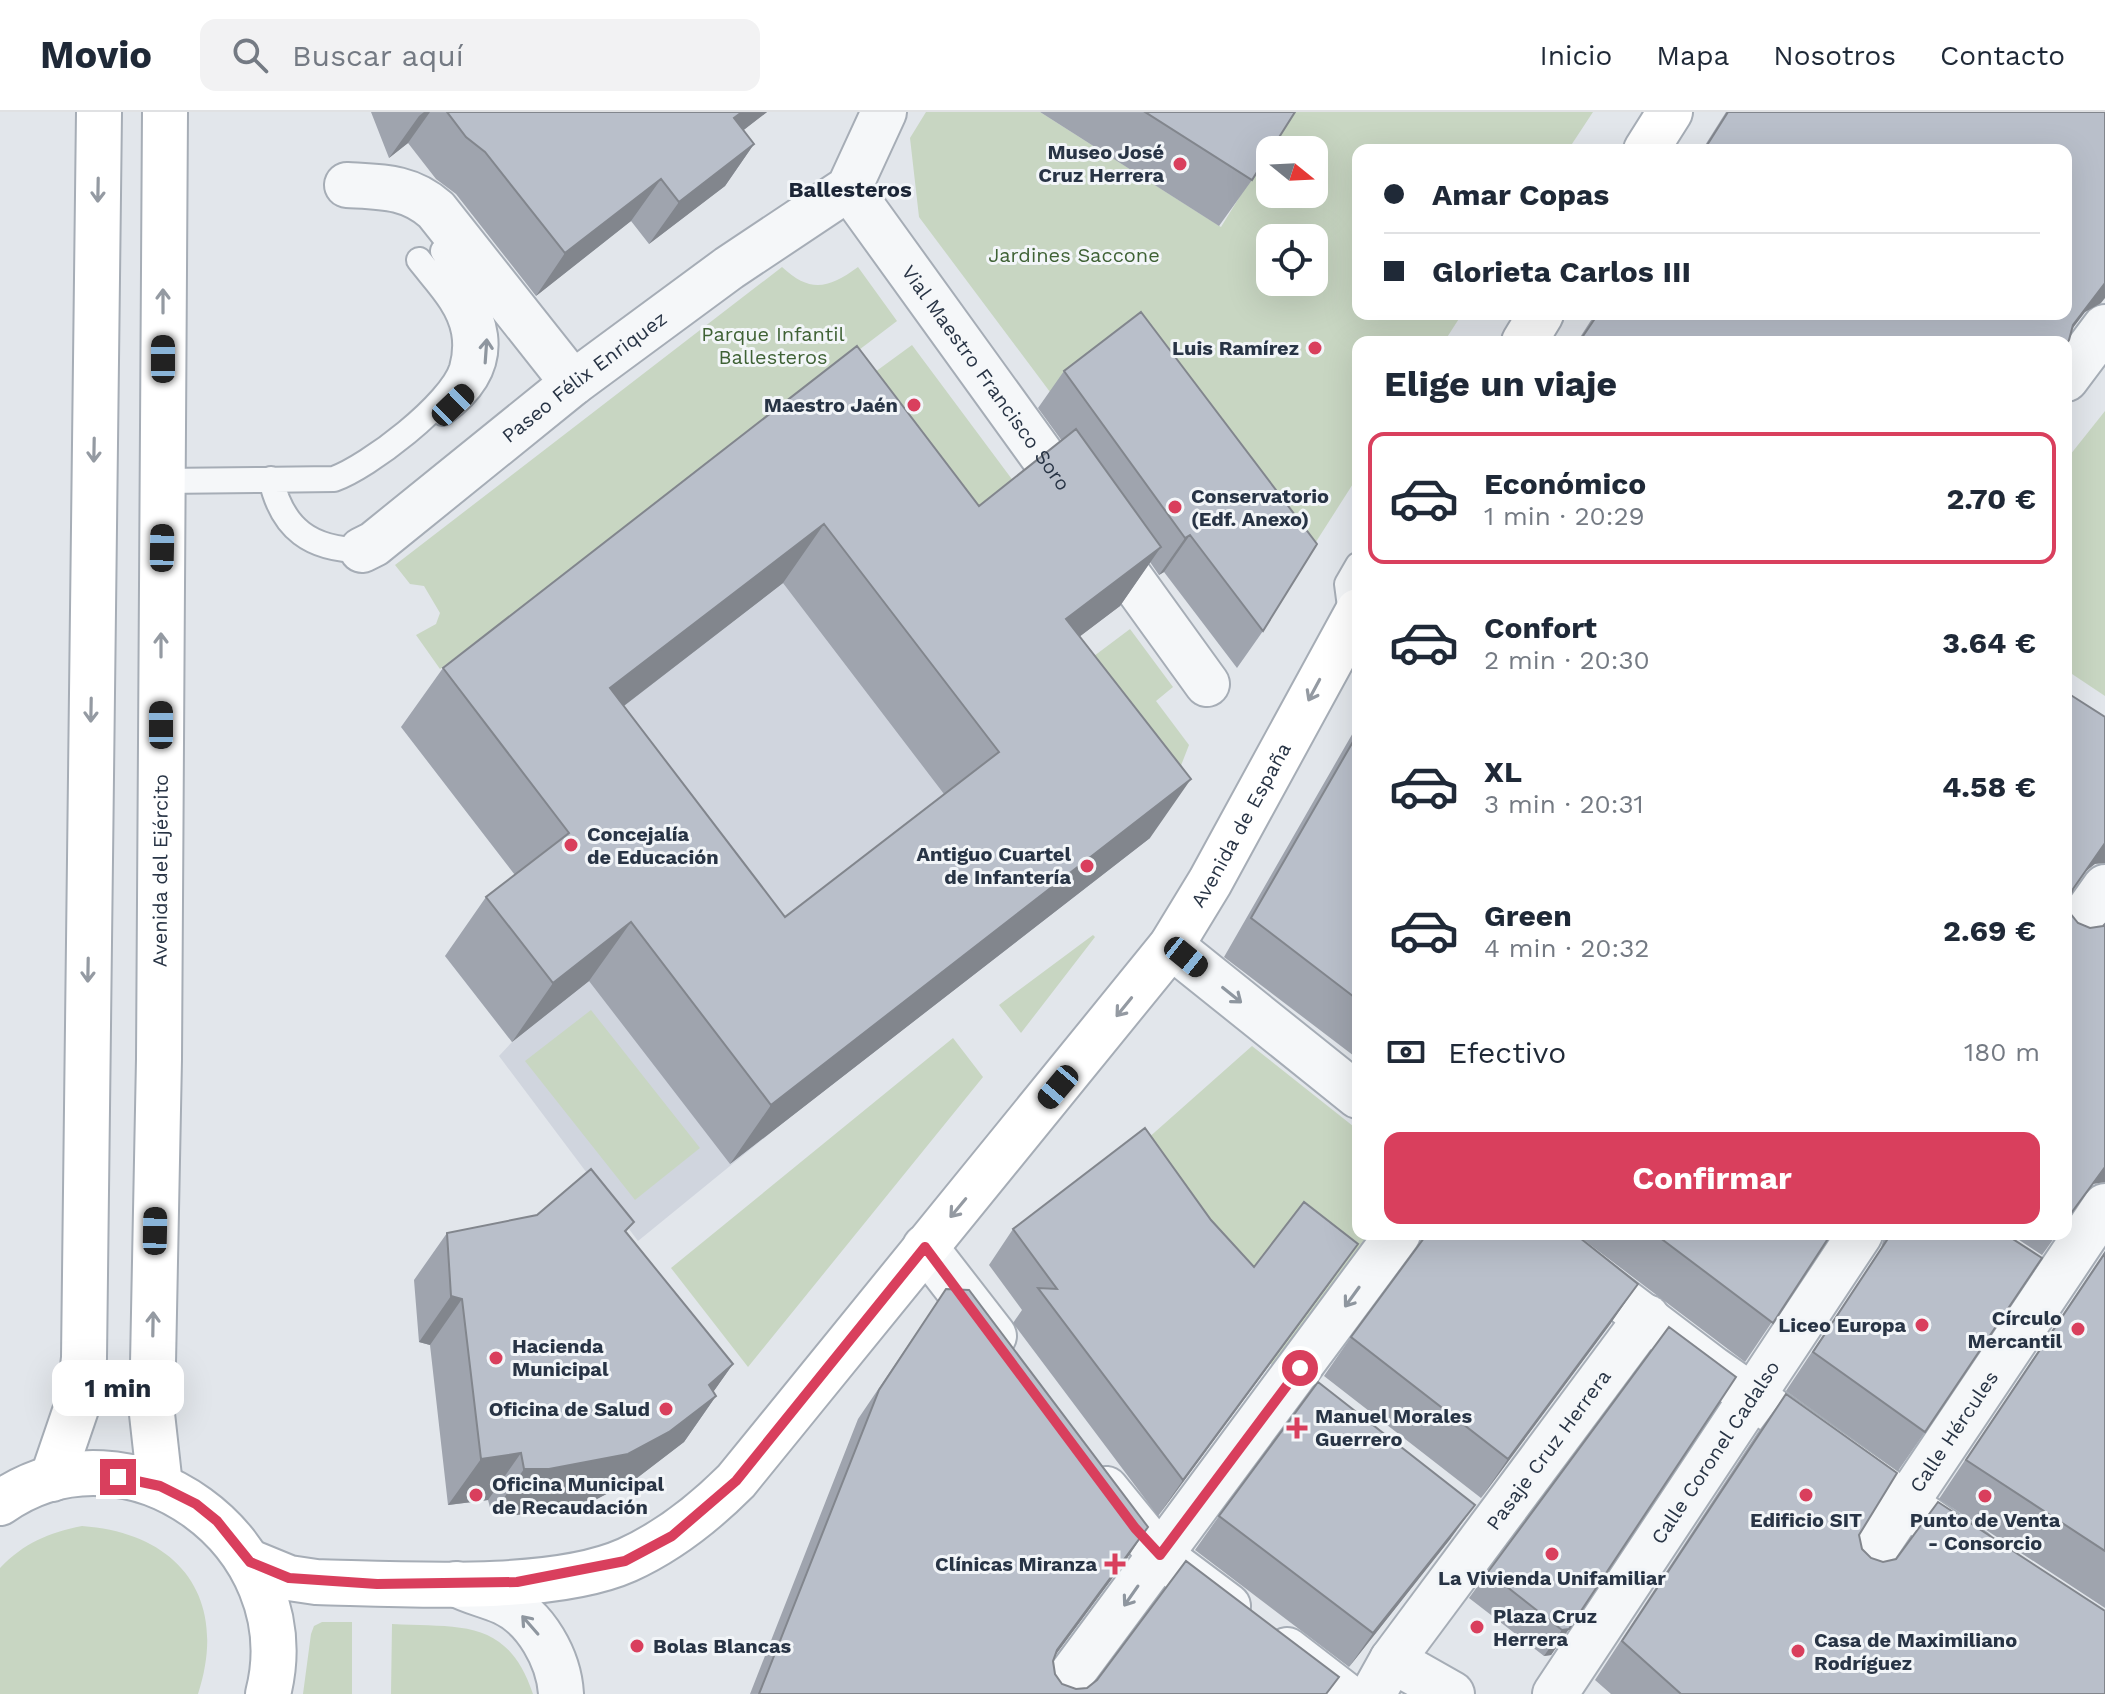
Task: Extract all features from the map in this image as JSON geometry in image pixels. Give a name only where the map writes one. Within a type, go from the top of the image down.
[{"type":"main road","points":[[17,1491],[79,1400],[84,1358],[99,112]]},
{"type":"main road","name":"Avenida del Ejército","points":[[160,1486],[152,1414],[159,1044],[165,112]]},
{"type":"main road","points":[[1650,144],[1670,112]]},
{"type":"main road","name":"Avenida de España","points":[[250,1562],[289,1578],[316,1582],[517,1582],[575,1574],[625,1561],[672,1536],[736,1481],[1171,946],[1210,882],[1352,622]]},
{"type":"main road","points":[[17,1491],[101,1474],[160,1486],[217,1521],[250,1562],[267,1605],[274,1643],[268,1694]]},
{"type":"street","points":[[849,188],[884,112]]},
{"type":"street","points":[[347,185],[393,187],[418,194],[436,210],[573,383]]},
{"type":"street","name":"Paseo Félix Enriquez","points":[[362,550],[374,544],[573,383],[729,268],[849,188]]},
{"type":"street","name":"Vial Maestro Francisco Soro","points":[[849,188],[1207,684]]},
{"type":"street","points":[[2072,371],[2105,327]]},
{"type":"street","points":[[2072,934],[2105,887]]},
{"type":"street","points":[[1171,946],[1352,1091]]},
{"type":"street","name":"Calle Hércules","points":[[2072,1239],[2105,1206]]},
{"type":"street","points":[[1057,1694],[1394,1240]]},
{"type":"street","points":[[1543,1240],[1904,1506],[2005,1572]]},
{"type":"street","name":"Calle Coronel Cadalso","points":[[1562,1683],[1856,1240]]},
{"type":"street","name":"Calle Hércules","points":[[1857,1576],[1904,1506],[2032,1278],[2071,1240]]},
{"type":"street","points":[[925,1247],[1017,1368]]},
{"type":"street","name":"Pasaje Cruz Herrera","points":[[1382,1677],[1447,1581],[1472,1523],[1647,1317]]},
{"type":"street","points":[[1290,1381],[1326,1409]]},
{"type":"street","points":[[1081,1454],[1135,1528],[1160,1555],[1337,1689]]},
{"type":"street","points":[[456,1584],[502,1601],[530,1624],[550,1650],[561,1694]]},
{"type":"street","points":[[1382,1677],[1452,1694]]},
{"type":"lane","points":[[162,481],[334,479],[355,471],[418,422],[439,416],[468,392],[478,379],[488,345],[476,303],[429,253]]},
{"type":"lane","name":"Paseo Félix Enriquez","points":[[271,479],[277,505],[295,528],[332,549],[362,550]]},
{"type":"lane","points":[[1352,575],[1347,584],[1352,604]]},
{"type":"shaded area","points":[[815,405],[1150,838],[789,1118],[638,1241],[499,1056],[512,1042],[445,956],[489,922],[559,932],[401,727]]},
{"type":"green space","name":"Jardines Saccone","points":[[926,112],[1040,112],[1221,227],[1256,170],[1256,208],[1328,208],[1328,136],[1277,136],[1292,112],[1593,112],[1572,144],[1352,144],[1352,320],[1458,320],[1448,336],[1352,336],[1352,485],[1291,581],[1053,396],[919,217],[910,138]]},
{"type":"green space","name":"Parque Infantil Ballesteros","points":[[782,267],[801,281],[819,285],[837,280],[858,267],[897,321],[440,669],[416,635],[436,624],[440,613],[424,586],[410,584],[395,565]]},
{"type":"green space","points":[[912,345],[1014,482],[949,529],[849,391]]},
{"type":"green space","points":[[2105,411],[2105,696],[2072,674],[2072,452]]},
{"type":"green space","points":[[1130,629],[1173,687],[1156,701],[1189,745],[1166,804],[1070,674]]},
{"type":"green space","points":[[1093,935],[1095,937],[1021,1033],[999,1005]]},
{"type":"green space","points":[[591,1010],[700,1148],[635,1200],[525,1061]]},
{"type":"green space","points":[[953,1038],[983,1077],[748,1367],[671,1268]]},
{"type":"green space","points":[[1252,1046],[1352,1125],[1352,1240],[1374,1240],[1276,1370],[1120,1163]]},
{"type":"green space","points":[[82,1526],[116,1531],[146,1542],[170,1557],[188,1577],[201,1601],[207,1629],[206,1660],[198,1694],[0,1694],[0,1568],[37,1540]]},
{"type":"green space","points":[[322,1622],[352,1622],[352,1694],[303,1694],[311,1634],[314,1626]]},
{"type":"green space","points":[[392,1624],[460,1628],[495,1639],[510,1651],[533,1694],[391,1694]]},
{"type":"building","points":[[447,112],[742,112],[734,118],[754,144],[679,202],[661,179],[565,253],[485,152],[466,137]]},
{"type":"building","points":[[1145,112],[1295,112],[1280,136],[1256,136],[1256,174],[1252,180]]},
{"type":"building","points":[[1728,112],[2105,112],[2105,283],[2073,325],[2070,336],[1583,336],[1594,320],[2072,320],[2072,144],[1708,144]]},
{"type":"building","points":[[1141,312],[1317,544],[1263,631],[1190,535],[1185,538],[1064,371]]},
{"type":"building","points":[[857,346],[979,506],[1076,429],[1161,547],[1066,619],[1191,779],[771,1105],[631,922],[553,983],[486,897],[569,833],[443,668]],"holes":[[[824,524],[999,752],[785,917],[610,688]]]},
{"type":"building","points":[[2072,696],[2105,717],[2105,843],[2072,891]]},
{"type":"building","points":[[1352,743],[1352,995],[1251,918]]},
{"type":"building","points":[[2072,916],[2078,923],[2090,928],[2105,924],[2105,1167],[2072,1212]]},
{"type":"building","points":[[1145,1128],[1211,1220],[1254,1267],[1304,1202],[1358,1244],[1183,1480],[1038,1288],[1057,1289],[1013,1229]]},
{"type":"building","name":"Hacienda Municipal","points":[[591,1169],[634,1222],[625,1231],[733,1364],[709,1385],[716,1396],[669,1432],[628,1454],[549,1469],[524,1469],[521,1453],[481,1459],[462,1299],[451,1296],[447,1233],[537,1215]]},
{"type":"building","points":[[1423,1240],[1583,1240],[1638,1284],[1508,1459],[1351,1337]]},
{"type":"building","points":[[1663,1240],[1827,1240],[1773,1323]]},
{"type":"building","points":[[1887,1240],[2014,1240],[2042,1258],[1925,1432],[1813,1352]]},
{"type":"building","name":"Círculo Mercantil","points":[[2105,1253],[2105,1551],[1966,1460]]},
{"type":"building","points":[[946,1289],[969,1290],[1148,1527],[1057,1650],[1053,1661],[1055,1674],[1062,1684],[1076,1689],[1087,1688],[1097,1680],[1186,1561],[1339,1677],[1326,1694],[759,1694],[879,1390]]},
{"type":"building","points":[[1669,1327],[1736,1377],[1569,1629],[1562,1630],[1488,1572]]},
{"type":"building","points":[[1318,1382],[1475,1505],[1373,1633],[1219,1516]]},
{"type":"building","points":[[1786,1394],[1897,1473],[1859,1535],[1862,1549],[1871,1558],[1883,1562],[1896,1559],[1938,1502],[2105,1611],[2105,1694],[1681,1694],[1622,1641]]},
{"type":"place","name":"Museo José Cruz Herrera","points":[[1180,164]]},
{"type":"place","name":"Luis Ramírez","points":[[1315,348]]},
{"type":"place","name":"Maestro Jaén","points":[[914,405]]},
{"type":"place","name":"Conservatorio (Edf. Anexo)","points":[[1175,507]]},
{"type":"place","name":"Concejalía de Educación","points":[[571,845]]},
{"type":"place","name":"Antiguo Cuartel de Infantería","points":[[1087,866]]},
{"type":"place","name":"Liceo Europa","points":[[1922,1325]]},
{"type":"place","name":"Círculo Mercantil","points":[[2078,1329]]},
{"type":"place","name":"Hacienda Municipal","points":[[496,1358]]},
{"type":"place","name":"Oficina de Salud","points":[[666,1409]]},
{"type":"place","name":"Manuel Morales Guerrero","points":[[1297,1428]]},
{"type":"place","name":"Oficina Municipal de Recaudación","points":[[476,1495]]},
{"type":"place","name":"Edificio SIT","points":[[1806,1495]]},
{"type":"place","name":"Punto de Venta - Consorcio","points":[[1985,1496]]},
{"type":"place","name":"La Vivienda Unifamiliar","points":[[1552,1554]]},
{"type":"place","name":"Clínicas Miranza","points":[[1115,1564]]},
{"type":"place","name":"Plaza Cruz Herrera","points":[[1477,1627]]},
{"type":"place","name":"Bolas Blancas","points":[[637,1646]]},
{"type":"place","name":"Casa de Maximiliano Rodríguez","points":[[1798,1651]]},
{"type":"district","name":"Ballesteros","points":[[850,189]]},
{"type":"route","points":[[118,1477],[160,1486],[196,1504],[217,1521],[250,1562],[289,1578],[377,1584],[517,1582],[575,1574],[625,1561],[672,1536],[713,1504],[736,1481],[925,1247],[1135,1528],[1160,1555],[1300,1368]]}]
